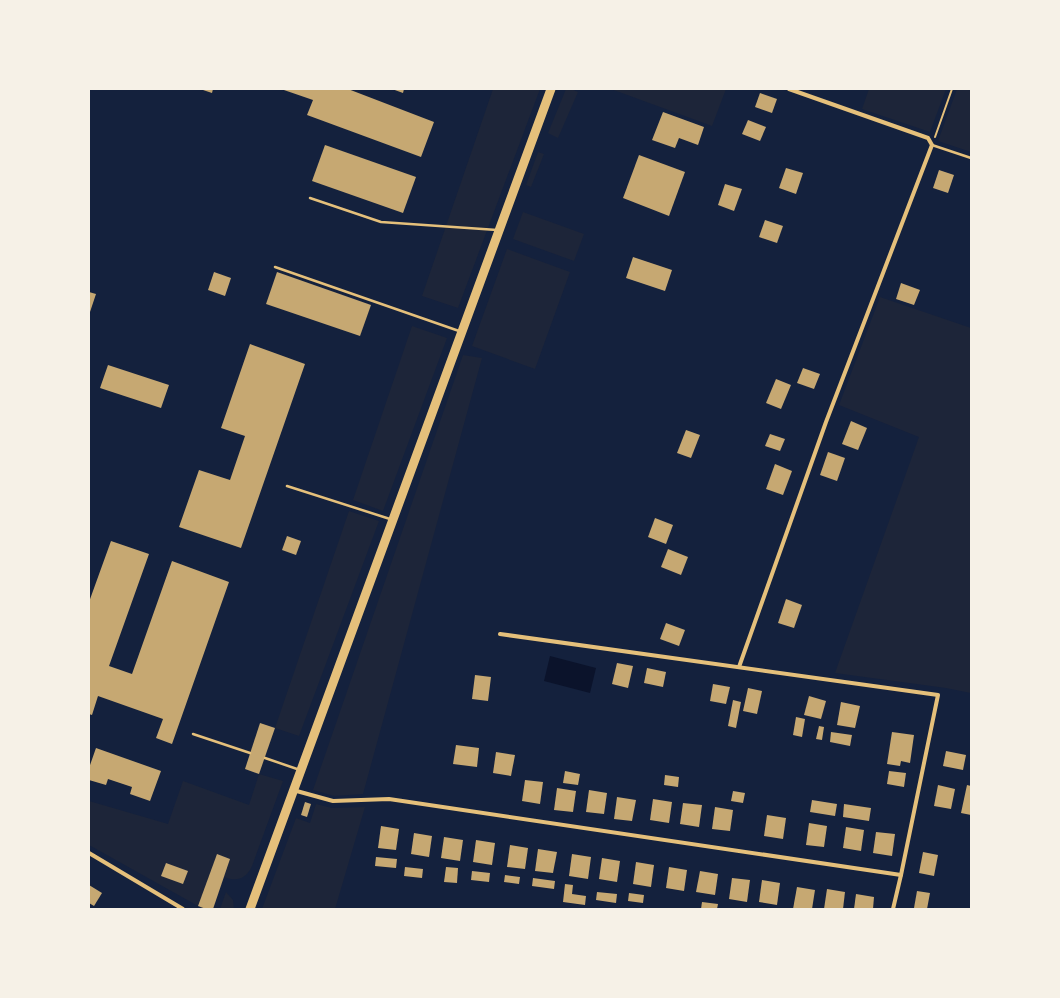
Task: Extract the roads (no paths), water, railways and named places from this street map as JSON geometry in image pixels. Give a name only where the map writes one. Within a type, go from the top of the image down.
[{"type":"main road","points":[[250,909],[551,89]]},
{"type":"street","points":[[739,667],[826,422],[932,145],[928,138],[789,89]]},
{"type":"street","points":[[500,634],[938,695],[893,909]]},
{"type":"street","points":[[293,790],[333,801],[389,799],[901,875]]},
{"type":"street","points":[[89,853],[183,909]]},
{"type":"lane","points":[[932,145],[971,158]]},
{"type":"lane","points":[[310,198],[381,222],[499,231]]},
{"type":"lane","points":[[275,267],[462,332]]},
{"type":"lane","points":[[287,486],[392,520]]},
{"type":"lane","points":[[193,734],[250,754]]},
{"type":"lane","points":[[265,758],[300,771]]}]
